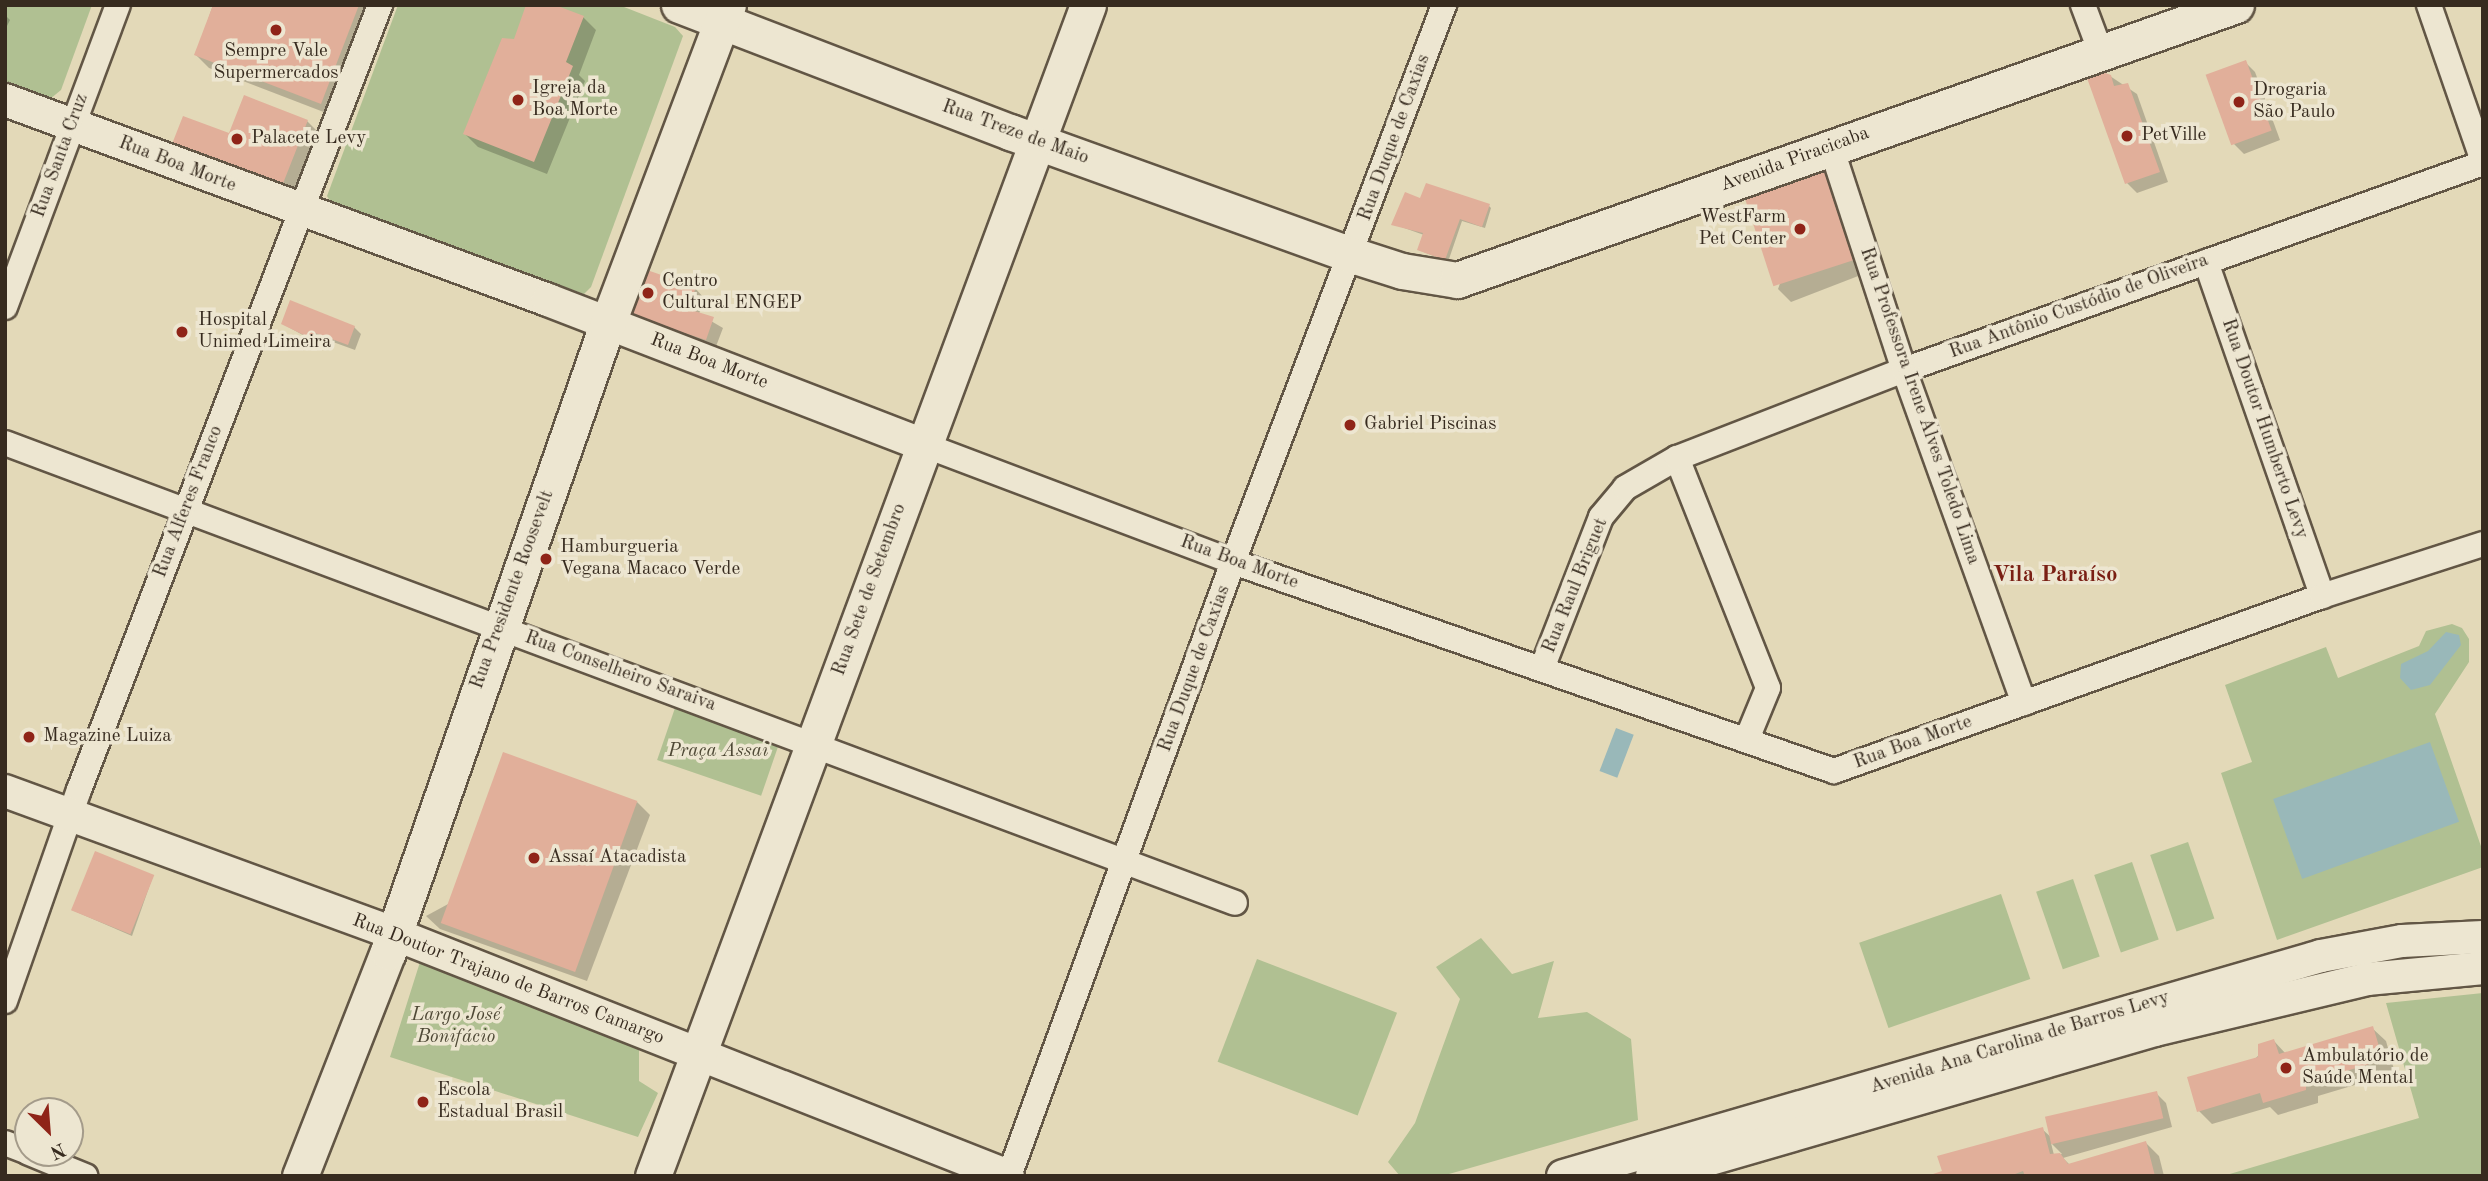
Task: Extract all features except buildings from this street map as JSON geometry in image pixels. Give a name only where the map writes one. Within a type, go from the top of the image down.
[{"type":"main road","name":"Rua Treze de Maio","points":[[679,5],[725,14],[1040,143],[1352,255]]},
{"type":"main road","name":"Rua Sete de Setembro","points":[[653,1176],[923,445],[1040,143],[1088,5]]},
{"type":"main road","name":"Avenida Piracicaba","points":[[1352,255],[1402,271],[1457,280],[2236,5]]},
{"type":"main road","name":"Rua Presidente Roosevelt","points":[[300,1176],[392,933],[607,325],[725,14]]},
{"type":"street","name":"Rua Santa Cruz","points":[[5,307],[118,5]]},
{"type":"street","name":"Rua Alferes Franco","points":[[5,1001],[71,818],[380,5]]},
{"type":"street","name":"Rua Duque de Caxias","points":[[1009,1176],[1126,863],[1233,562],[1352,255],[1444,5]]},
{"type":"street","points":[[2083,5],[2101,53]]},
{"type":"street","points":[[2429,5],[2483,162]]},
{"type":"street","name":"Rua Boa Morte","points":[[5,100],[1233,562],[1543,666],[1834,771],[2322,596],[2483,544]]},
{"type":"street","name":"Rua Professora Irene Alves Toledo Lima","points":[[1831,147],[1904,370],[2024,703]]},
{"type":"street","name":"Rua Antônio Custódio de Oliveira","points":[[1677,458],[1904,370],[2483,162]]},
{"type":"street","name":"Rua Doutor Humberto Levy","points":[[2206,262],[2322,596]]},
{"type":"street","name":"Rua Conselheiro Saraiva","points":[[5,443],[1235,903]]},
{"type":"street","points":[[1677,458],[1768,688],[1747,739]]},
{"type":"street","name":"Rua Raul Briguet","points":[[1543,666],[1601,517],[1625,488],[1677,458]]},
{"type":"street","name":"Rua Doutor Trajano de Barros Camargo","points":[[5,791],[71,818],[392,933],[1009,1176]]},
{"type":"street","name":"Avenida Ana Carolina de Barros Levy","points":[[1563,1176],[2321,956],[2402,941],[2483,937]]},
{"type":"street","name":"Avenida Ana Carolina de Barros Levy","points":[[1652,1176],[2155,1030],[2367,979],[2483,968]]},
{"type":"street","points":[[63,1167],[85,1176]]},
{"type":"green space","points":[[5,5],[92,5],[61,90],[50,99],[5,81]]},
{"type":"green space","points":[[398,5],[619,5],[675,27],[683,36],[591,287],[584,294],[332,204],[327,196]]},
{"type":"green space","points":[[2452,624],[2462,628],[2469,639],[2469,662],[2435,714],[2483,852],[2483,867],[2277,940],[2221,773],[2252,762],[2225,685],[2326,647],[2338,678],[2419,646],[2426,631]]},
{"type":"green space","name":"Praça Assai","points":[[675,708],[779,744],[761,796],[657,760]]},
{"type":"green space","points":[[2188,842],[2214,919],[2177,932],[2150,855]]},
{"type":"green space","points":[[2132,862],[2159,940],[2121,953],[2094,875]]},
{"type":"green space","points":[[2073,879],[2100,957],[2063,969],[2036,892]]},
{"type":"green space","points":[[2001,894],[2030,979],[1888,1028],[1859,943]]},
{"type":"green space","points":[[1481,938],[1512,974],[1554,961],[1538,1018],[1587,1012],[1631,1039],[1638,1120],[1442,1176],[1400,1176],[1388,1162],[1415,1123],[1460,999],[1436,967]]},
{"type":"green space","points":[[1257,959],[1397,1013],[1358,1115],[1218,1062]]},
{"type":"green space","name":"Largo José Bonifácio","points":[[420,962],[639,1045],[639,1081],[658,1093],[638,1137],[390,1057]]},
{"type":"green space","points":[[2483,993],[2483,1176],[2223,1176],[2419,1118],[2386,1003]]},
{"type":"water","points":[[2446,632],[2459,635],[2461,645],[2430,685],[2411,690],[2400,678],[2401,664],[2428,651]]},
{"type":"water","points":[[1616,728],[1634,735],[1617,778],[1600,771]]},
{"type":"water","points":[[2430,742],[2459,822],[2302,879],[2273,799]]},
{"type":"place","name":"Sempre Vale Supermercados","points":[[276,30]]},
{"type":"place","name":"Igreja da Boa Morte","points":[[518,100]]},
{"type":"place","name":"Drogaria São Paulo","points":[[2239,102]]},
{"type":"place","name":"PetVille","points":[[2127,136]]},
{"type":"place","name":"Palacete Levy","points":[[237,139]]},
{"type":"place","name":"WestFarm Pet Center","points":[[1800,229]]},
{"type":"place","name":"Centro Cultural ENGEP","points":[[648,293]]},
{"type":"place","name":"Hospital Unimed Limeira","points":[[182,332]]},
{"type":"place","name":"Gabriel Piscinas","points":[[1350,425]]},
{"type":"place","name":"Hamburgueria Vegana Macaco Verde","points":[[546,559]]},
{"type":"place","name":"Magazine Luiza","points":[[29,737]]},
{"type":"place","name":"Assaí Atacadista","points":[[534,858]]},
{"type":"place","name":"Ambulatório de Saúde Mental","points":[[2286,1068]]},
{"type":"place","name":"Escola Estadual Brasil","points":[[423,1102]]},
{"type":"district","name":"Vila Paraíso","points":[[2055,575]]}]
